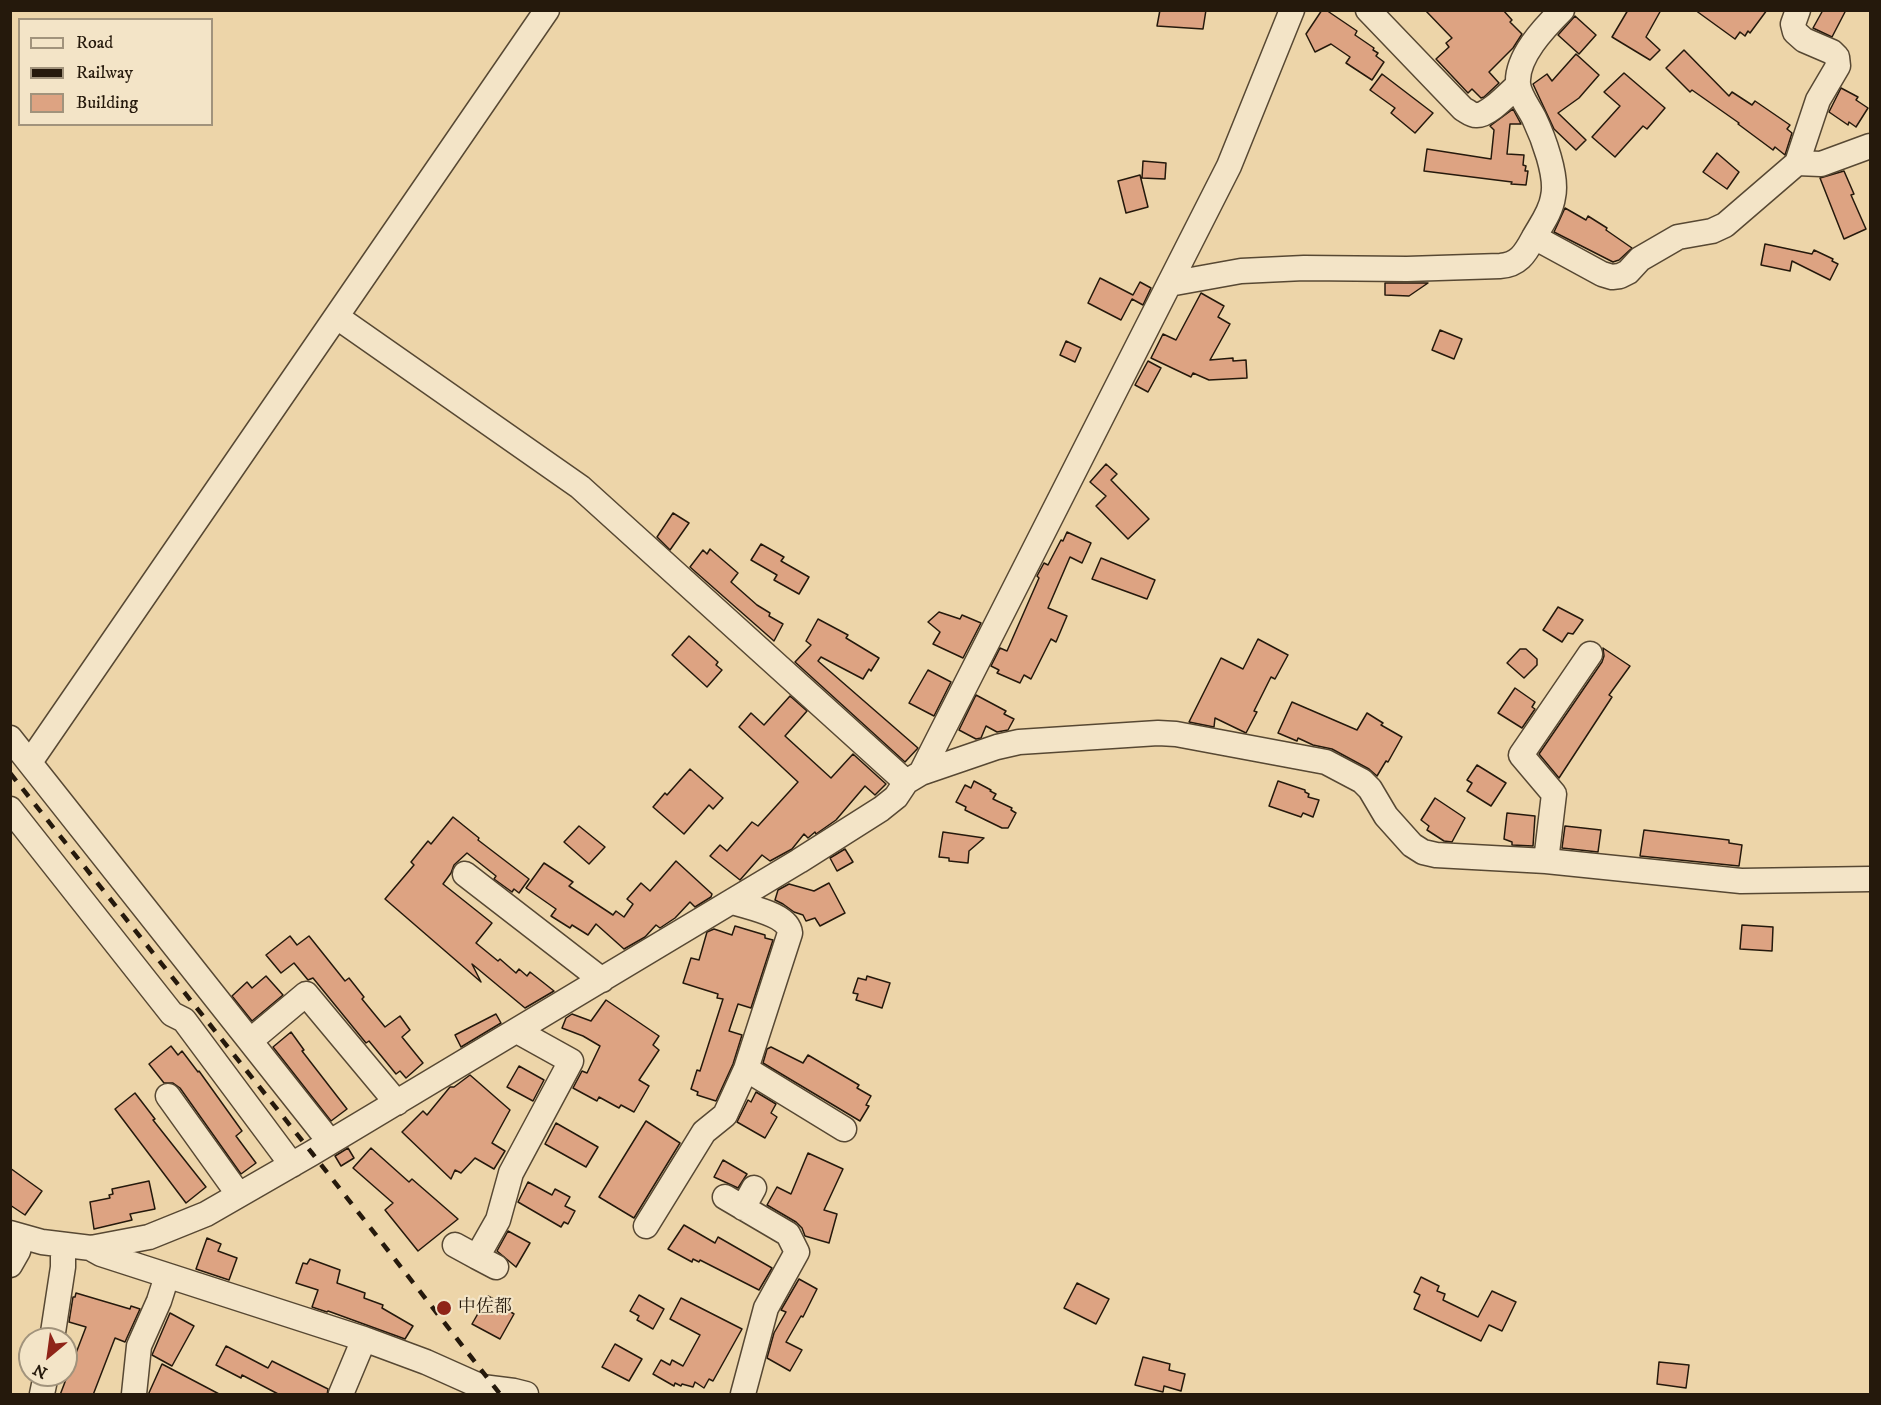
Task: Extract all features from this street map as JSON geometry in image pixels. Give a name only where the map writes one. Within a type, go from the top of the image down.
[{"type":"street","points":[[30,762],[547,10]]},
{"type":"street","points":[[10,1265],[18,1251],[16,1235],[63,1246],[91,1248],[149,1237],[206,1214],[733,902],[881,809],[896,796],[914,777],[1229,166],[1292,10]]},
{"type":"street","points":[[1368,10],[1463,109],[1471,114],[1477,116],[1486,113],[1518,85]]},
{"type":"street","points":[[1168,284],[1241,271],[1510,265],[1525,254],[1554,195],[1554,180],[1542,136],[1518,85],[1521,69],[1531,45],[1544,27],[1562,10]]},
{"type":"street","points":[[1534,237],[1602,274],[1612,277],[1628,272],[1640,259],[1678,237],[1712,231],[1725,225],[1797,163],[1818,100],[1838,66],[1837,57],[1832,52],[1804,40],[1795,32],[1793,24],[1798,10]]},
{"type":"street","points":[[1797,163],[1821,164],[1870,146]]},
{"type":"street","points":[[337,316],[580,487],[914,777]]},
{"type":"street","points":[[1546,861],[1554,794],[1521,756],[1590,654]]},
{"type":"street","points":[[914,777],[997,747],[1019,742],[1158,733],[1176,734],[1326,762],[1339,768],[1362,781],[1370,789],[1386,816],[1412,845],[1423,852],[1436,855],[1546,861],[1741,881],[1870,879]]},
{"type":"street","points":[[10,738],[330,1142]]},
{"type":"street","points":[[10,809],[172,1014],[184,1020],[291,1165]]},
{"type":"street","points":[[465,874],[602,980]]},
{"type":"street","points":[[646,1226],[704,1132],[725,1115],[746,1069],[790,933],[789,926],[782,919],[733,902]]},
{"type":"street","points":[[250,1041],[306,994],[397,1103]]},
{"type":"street","points":[[455,1245],[487,1262],[511,1173],[571,1061],[517,1031]]},
{"type":"street","points":[[746,1069],[844,1129]]},
{"type":"street","points":[[168,1096],[239,1196]]},
{"type":"street","points":[[741,1198],[788,1234],[796,1252],[766,1308],[743,1395]]},
{"type":"street","points":[[54,1327],[63,1268],[63,1246]]},
{"type":"street","points":[[91,1248],[101,1254],[426,1362],[482,1387],[526,1395]]},
{"type":"street","points":[[134,1395],[139,1346],[159,1301],[167,1276]]},
{"type":"street","points":[[341,1395],[364,1340]]},
{"type":"building","points":[[1160,10],[1206,10],[1203,29],[1157,26]]},
{"type":"building","points":[[1322,10],[1326,10],[1357,31],[1355,35],[1378,53],[1376,56],[1384,62],[1372,80],[1346,63],[1350,57],[1331,44],[1315,52],[1306,34]]},
{"type":"building","points":[[1425,10],[1503,10],[1512,20],[1510,22],[1522,34],[1513,48],[1489,72],[1499,83],[1484,97],[1481,98],[1472,89],[1468,93],[1436,59],[1449,47],[1446,43],[1452,38]]},
{"type":"building","points":[[1628,10],[1661,10],[1646,37],[1660,50],[1650,60],[1612,37]]},
{"type":"building","points":[[1695,10],[1767,10],[1750,33],[1748,31],[1745,36],[1740,32],[1735,39]]},
{"type":"building","points":[[1823,10],[1846,10],[1832,37],[1813,28]]},
{"type":"building","points":[[1575,16],[1596,35],[1579,54],[1558,35]]},
{"type":"building","points":[[1684,50],[1729,96],[1732,92],[1752,105],[1755,101],[1790,125],[1787,129],[1792,133],[1785,155],[1775,147],[1773,150],[1692,90],[1690,92],[1666,68]]},
{"type":"building","points":[[1576,54],[1599,75],[1579,98],[1558,113],[1586,140],[1576,150],[1554,129],[1533,84],[1547,74],[1552,81]]},
{"type":"building","points":[[1624,73],[1665,108],[1647,129],[1643,126],[1615,157],[1592,137],[1620,106],[1604,92]]},
{"type":"building","points":[[1382,74],[1433,113],[1415,133],[1391,113],[1395,108],[1370,90]]},
{"type":"building","points":[[1841,88],[1858,97],[1856,100],[1868,108],[1856,127],[1849,122],[1848,125],[1829,112]]},
{"type":"building","points":[[1513,109],[1521,124],[1510,124],[1507,154],[1524,155],[1523,165],[1526,166],[1525,171],[1528,171],[1526,185],[1424,171],[1427,149],[1491,159],[1494,130],[1490,126]]},
{"type":"building","points":[[1717,153],[1739,172],[1727,189],[1703,172]]},
{"type":"building","points":[[1143,161],[1166,163],[1165,179],[1142,178]]},
{"type":"building","points":[[1844,171],[1854,194],[1851,195],[1866,229],[1844,239],[1820,178]]},
{"type":"building","points":[[1140,175],[1148,207],[1126,213],[1118,181]]},
{"type":"building","points":[[1565,208],[1586,220],[1588,216],[1632,248],[1619,260],[1613,262],[1554,232]]},
{"type":"building","points":[[1765,244],[1812,254],[1814,250],[1838,264],[1830,280],[1792,261],[1790,271],[1761,265]]},
{"type":"building","points":[[1100,278],[1133,295],[1140,282],[1151,288],[1143,305],[1132,299],[1121,320],[1088,303]]},
{"type":"building","points":[[1385,283],[1428,283],[1409,296],[1385,295]]},
{"type":"building","points":[[1201,293],[1224,306],[1218,317],[1230,324],[1210,360],[1233,358],[1233,361],[1246,360],[1247,378],[1209,380],[1193,373],[1191,377],[1151,358],[1163,334],[1176,340]]},
{"type":"building","points":[[1440,330],[1462,339],[1454,359],[1432,350]]},
{"type":"building","points":[[1066,341],[1081,348],[1075,362],[1060,355]]},
{"type":"building","points":[[1148,361],[1161,368],[1148,392],[1135,385]]},
{"type":"building","points":[[1106,464],[1117,474],[1111,480],[1149,519],[1128,539],[1096,506],[1106,496],[1090,482]]},
{"type":"building","points":[[673,513],[689,523],[670,550],[657,537]]},
{"type":"building","points":[[1067,532],[1091,543],[1082,563],[1070,557],[1048,608],[1067,616],[1056,642],[1051,639],[1031,679],[1024,675],[1020,683],[997,673],[999,670],[991,666],[1000,648],[1007,651],[1039,578],[1037,576],[1044,563],[1048,565]]},
{"type":"building","points":[[761,544],[784,557],[781,561],[809,577],[799,594],[774,580],[777,575],[751,560]]},
{"type":"building","points":[[710,549],[738,573],[731,582],[757,605],[770,613],[769,616],[783,624],[774,641],[690,567],[703,550],[707,554]]},
{"type":"building","points":[[1101,558],[1155,580],[1147,599],[1092,579]]},
{"type":"building","points":[[1558,607],[1583,620],[1573,634],[1568,633],[1562,642],[1543,630]]},
{"type":"building","points":[[939,612],[960,619],[962,615],[981,623],[963,658],[933,644],[940,632],[928,622]]},
{"type":"building","points":[[818,619],[848,635],[846,638],[879,658],[863,679],[821,657],[818,661],[918,748],[905,762],[795,662],[811,645],[806,641]]},
{"type":"building","points":[[689,636],[718,662],[716,665],[722,670],[707,687],[672,655]]},
{"type":"building","points":[[1258,639],[1288,655],[1275,679],[1271,677],[1246,733],[1215,718],[1214,727],[1189,722],[1221,658],[1243,669]]},
{"type":"building","points":[[1603,648],[1630,666],[1609,695],[1612,697],[1559,778],[1539,754],[1602,662]]},
{"type":"building","points":[[1520,649],[1526,649],[1537,659],[1537,665],[1524,678],[1507,663]]},
{"type":"building","points":[[928,670],[951,682],[934,716],[909,703]]},
{"type":"building","points":[[1515,688],[1535,702],[1532,707],[1535,709],[1522,728],[1498,713]]},
{"type":"building","points":[[976,695],[1006,711],[1004,714],[1014,719],[1008,730],[997,732],[986,726],[981,738],[976,739],[959,730]]},
{"type":"building","points":[[790,696],[807,711],[785,736],[831,778],[853,754],[886,784],[875,795],[865,786],[836,820],[808,838],[804,834],[792,849],[770,861],[762,855],[740,880],[710,856],[720,845],[727,851],[752,822],[758,826],[798,782],[739,727],[751,713],[764,725]]},
{"type":"building","points":[[1292,702],[1357,730],[1367,713],[1383,723],[1381,725],[1402,737],[1377,776],[1369,769],[1332,749],[1313,745],[1298,738],[1297,741],[1278,733]]},
{"type":"building","points":[[1477,765],[1506,783],[1491,806],[1467,791],[1472,783],[1467,780]]},
{"type":"building","points":[[690,769],[723,798],[713,809],[709,805],[684,834],[653,807]]},
{"type":"building","points":[[974,781],[991,790],[996,794],[993,799],[1012,808],[1011,810],[1016,813],[1008,828],[1002,828],[965,810],[966,807],[956,802],[965,785],[971,788]]},
{"type":"building","points":[[1278,781],[1305,790],[1309,794],[1308,797],[1319,800],[1313,817],[1303,813],[1301,817],[1269,806]]},
{"type":"building","points":[[1435,798],[1465,818],[1452,842],[1444,841],[1427,830],[1429,826],[1421,820]]},
{"type":"building","points":[[1507,813],[1535,816],[1533,846],[1512,845],[1512,842],[1504,839]]},
{"type":"building","points":[[453,817],[479,838],[478,840],[529,879],[519,893],[514,889],[512,892],[494,879],[496,876],[467,853],[454,865],[443,884],[492,923],[476,943],[516,973],[519,969],[527,976],[530,972],[554,991],[525,1008],[472,964],[481,982],[385,899],[414,865],[411,862],[428,841],[431,844]]},
{"type":"building","points":[[579,826],[605,847],[589,864],[564,842]]},
{"type":"building","points":[[1565,826],[1601,830],[1598,852],[1562,848]]},
{"type":"building","points":[[1644,830],[1729,840],[1729,843],[1742,845],[1739,866],[1640,856]]},
{"type":"building","points":[[943,832],[984,838],[969,851],[968,863],[949,861],[949,858],[939,857]]},
{"type":"building","points":[[845,849],[853,862],[837,871],[830,858]]},
{"type":"building","points":[[676,861],[712,894],[711,897],[695,907],[690,902],[675,918],[660,928],[656,925],[645,937],[624,949],[596,924],[588,935],[572,925],[570,928],[551,916],[556,909],[526,888],[544,863],[573,882],[569,886],[613,915],[616,911],[624,917],[633,904],[627,899],[641,883],[650,891]]},
{"type":"building","points":[[829,883],[845,913],[820,926],[815,918],[806,921],[803,915],[775,900],[778,890],[789,884],[814,891]]},
{"type":"building","points":[[1742,925],[1773,927],[1772,951],[1740,949]]},
{"type":"building","points":[[735,926],[765,935],[765,938],[773,940],[751,1008],[738,1004],[729,1031],[742,1035],[733,1064],[716,1101],[697,1095],[698,1092],[691,1089],[697,1070],[700,1071],[723,999],[717,998],[718,994],[683,983],[691,958],[699,960],[707,932],[714,929],[732,935]]},
{"type":"building","points":[[290,936],[297,945],[309,936],[345,981],[349,978],[364,997],[362,999],[385,1027],[400,1016],[410,1030],[402,1037],[423,1063],[406,1078],[400,1071],[396,1074],[369,1041],[366,1043],[313,978],[308,980],[294,963],[281,973],[266,955]]},
{"type":"building","points":[[266,976],[283,995],[252,1021],[232,996],[247,982],[252,988]]},
{"type":"building","points":[[867,976],[890,983],[882,1008],[856,1000],[858,994],[853,993],[858,978],[866,980]]},
{"type":"building","points":[[606,1000],[659,1036],[653,1045],[659,1050],[639,1080],[649,1086],[634,1112],[621,1105],[619,1108],[599,1097],[597,1101],[573,1088],[582,1071],[587,1073],[600,1046],[562,1028],[566,1018],[572,1014],[591,1021]]},
{"type":"building","points":[[496,1014],[501,1023],[461,1047],[455,1035]]},
{"type":"building","points":[[291,1032],[304,1050],[302,1051],[347,1109],[331,1121],[273,1047]]},
{"type":"building","points":[[171,1046],[178,1055],[182,1051],[199,1071],[242,1131],[236,1136],[256,1163],[241,1174],[180,1088],[173,1083],[164,1083],[149,1064]]},
{"type":"building","points":[[771,1047],[803,1063],[808,1055],[859,1085],[857,1088],[871,1096],[866,1105],[869,1106],[860,1121],[763,1063],[767,1049]]},
{"type":"building","points":[[519,1066],[544,1080],[533,1101],[507,1087]]},
{"type":"building","points":[[470,1075],[510,1110],[492,1143],[505,1151],[494,1169],[475,1158],[461,1173],[455,1170],[451,1179],[402,1132],[423,1111],[427,1115],[450,1087],[454,1087]]},
{"type":"building","points":[[756,1092],[776,1104],[771,1113],[777,1117],[765,1138],[737,1122],[748,1100],[751,1102]]},
{"type":"building","points":[[135,1093],[155,1119],[153,1120],[206,1187],[186,1203],[115,1109]]},
{"type":"building","points":[[646,1121],[680,1143],[634,1218],[599,1197]]},
{"type":"building","points":[[556,1123],[598,1147],[586,1167],[545,1144]]},
{"type":"building","points":[[348,1148],[354,1158],[341,1166],[335,1156]]},
{"type":"building","points":[[371,1148],[409,1182],[412,1179],[458,1219],[418,1251],[385,1210],[393,1203],[353,1168]]},
{"type":"building","points":[[808,1153],[843,1169],[824,1210],[837,1214],[829,1243],[805,1236],[802,1228],[796,1222],[767,1205],[777,1187],[791,1194]]},
{"type":"building","points":[[723,1160],[747,1174],[738,1188],[714,1177]]},
{"type":"building","points":[[10,1168],[42,1191],[25,1215],[10,1205]]},
{"type":"building","points":[[149,1181],[155,1209],[130,1214],[132,1220],[94,1229],[90,1202],[110,1198],[109,1195],[113,1194],[112,1189]]},
{"type":"building","points":[[528,1182],[552,1195],[555,1189],[570,1197],[565,1206],[575,1211],[568,1224],[564,1222],[561,1227],[518,1202]]},
{"type":"building","points":[[684,1225],[715,1243],[718,1237],[772,1268],[759,1290],[700,1260],[699,1262],[693,1259],[692,1262],[668,1249]]},
{"type":"building","points":[[508,1231],[530,1243],[516,1267],[497,1251]]},
{"type":"building","points":[[207,1238],[221,1244],[218,1251],[237,1258],[229,1280],[196,1269]]},
{"type":"building","points":[[310,1259],[340,1270],[337,1283],[365,1293],[364,1298],[383,1305],[382,1308],[413,1326],[405,1339],[312,1307],[318,1290],[296,1283],[303,1263],[307,1264]]},
{"type":"building","points":[[1421,1277],[1439,1286],[1437,1291],[1445,1294],[1443,1300],[1478,1317],[1492,1291],[1516,1302],[1502,1331],[1489,1325],[1481,1341],[1414,1309],[1420,1295],[1414,1292]]},
{"type":"building","points":[[799,1279],[817,1289],[803,1317],[801,1316],[786,1342],[802,1350],[790,1371],[767,1358],[774,1333],[786,1312],[781,1310]]},
{"type":"building","points":[[1077,1283],[1109,1299],[1096,1324],[1064,1308]]},
{"type":"building","points":[[76,1293],[130,1309],[131,1306],[140,1309],[125,1342],[115,1338],[93,1395],[60,1395],[63,1387],[78,1387],[78,1348],[86,1327],[69,1322],[73,1297]]},
{"type":"building","points":[[639,1295],[664,1309],[653,1329],[637,1320],[639,1316],[630,1311]]},
{"type":"building","points":[[488,1296],[508,1307],[506,1309],[514,1314],[500,1339],[472,1324]]},
{"type":"building","points":[[681,1298],[742,1329],[713,1381],[709,1379],[704,1388],[695,1382],[693,1387],[675,1383],[674,1386],[653,1374],[661,1360],[670,1365],[672,1360],[683,1366],[700,1335],[670,1319]]},
{"type":"building","points":[[170,1313],[194,1326],[172,1366],[152,1355]]},
{"type":"building","points":[[615,1344],[642,1359],[629,1381],[602,1367]]},
{"type":"building","points":[[226,1346],[268,1368],[272,1361],[328,1389],[327,1395],[280,1395],[242,1375],[241,1378],[216,1365]]},
{"type":"building","points":[[1143,1357],[1170,1364],[1169,1370],[1185,1374],[1181,1391],[1164,1386],[1163,1392],[1135,1385]]},
{"type":"building","points":[[1659,1362],[1689,1365],[1686,1388],[1657,1384]]},
{"type":"building","points":[[162,1364],[221,1395],[148,1395]]},
{"type":"railway","points":[[10,773],[500,1394]]},
{"type":"place","name":"中佐都","points":[[444,1308]]}]
